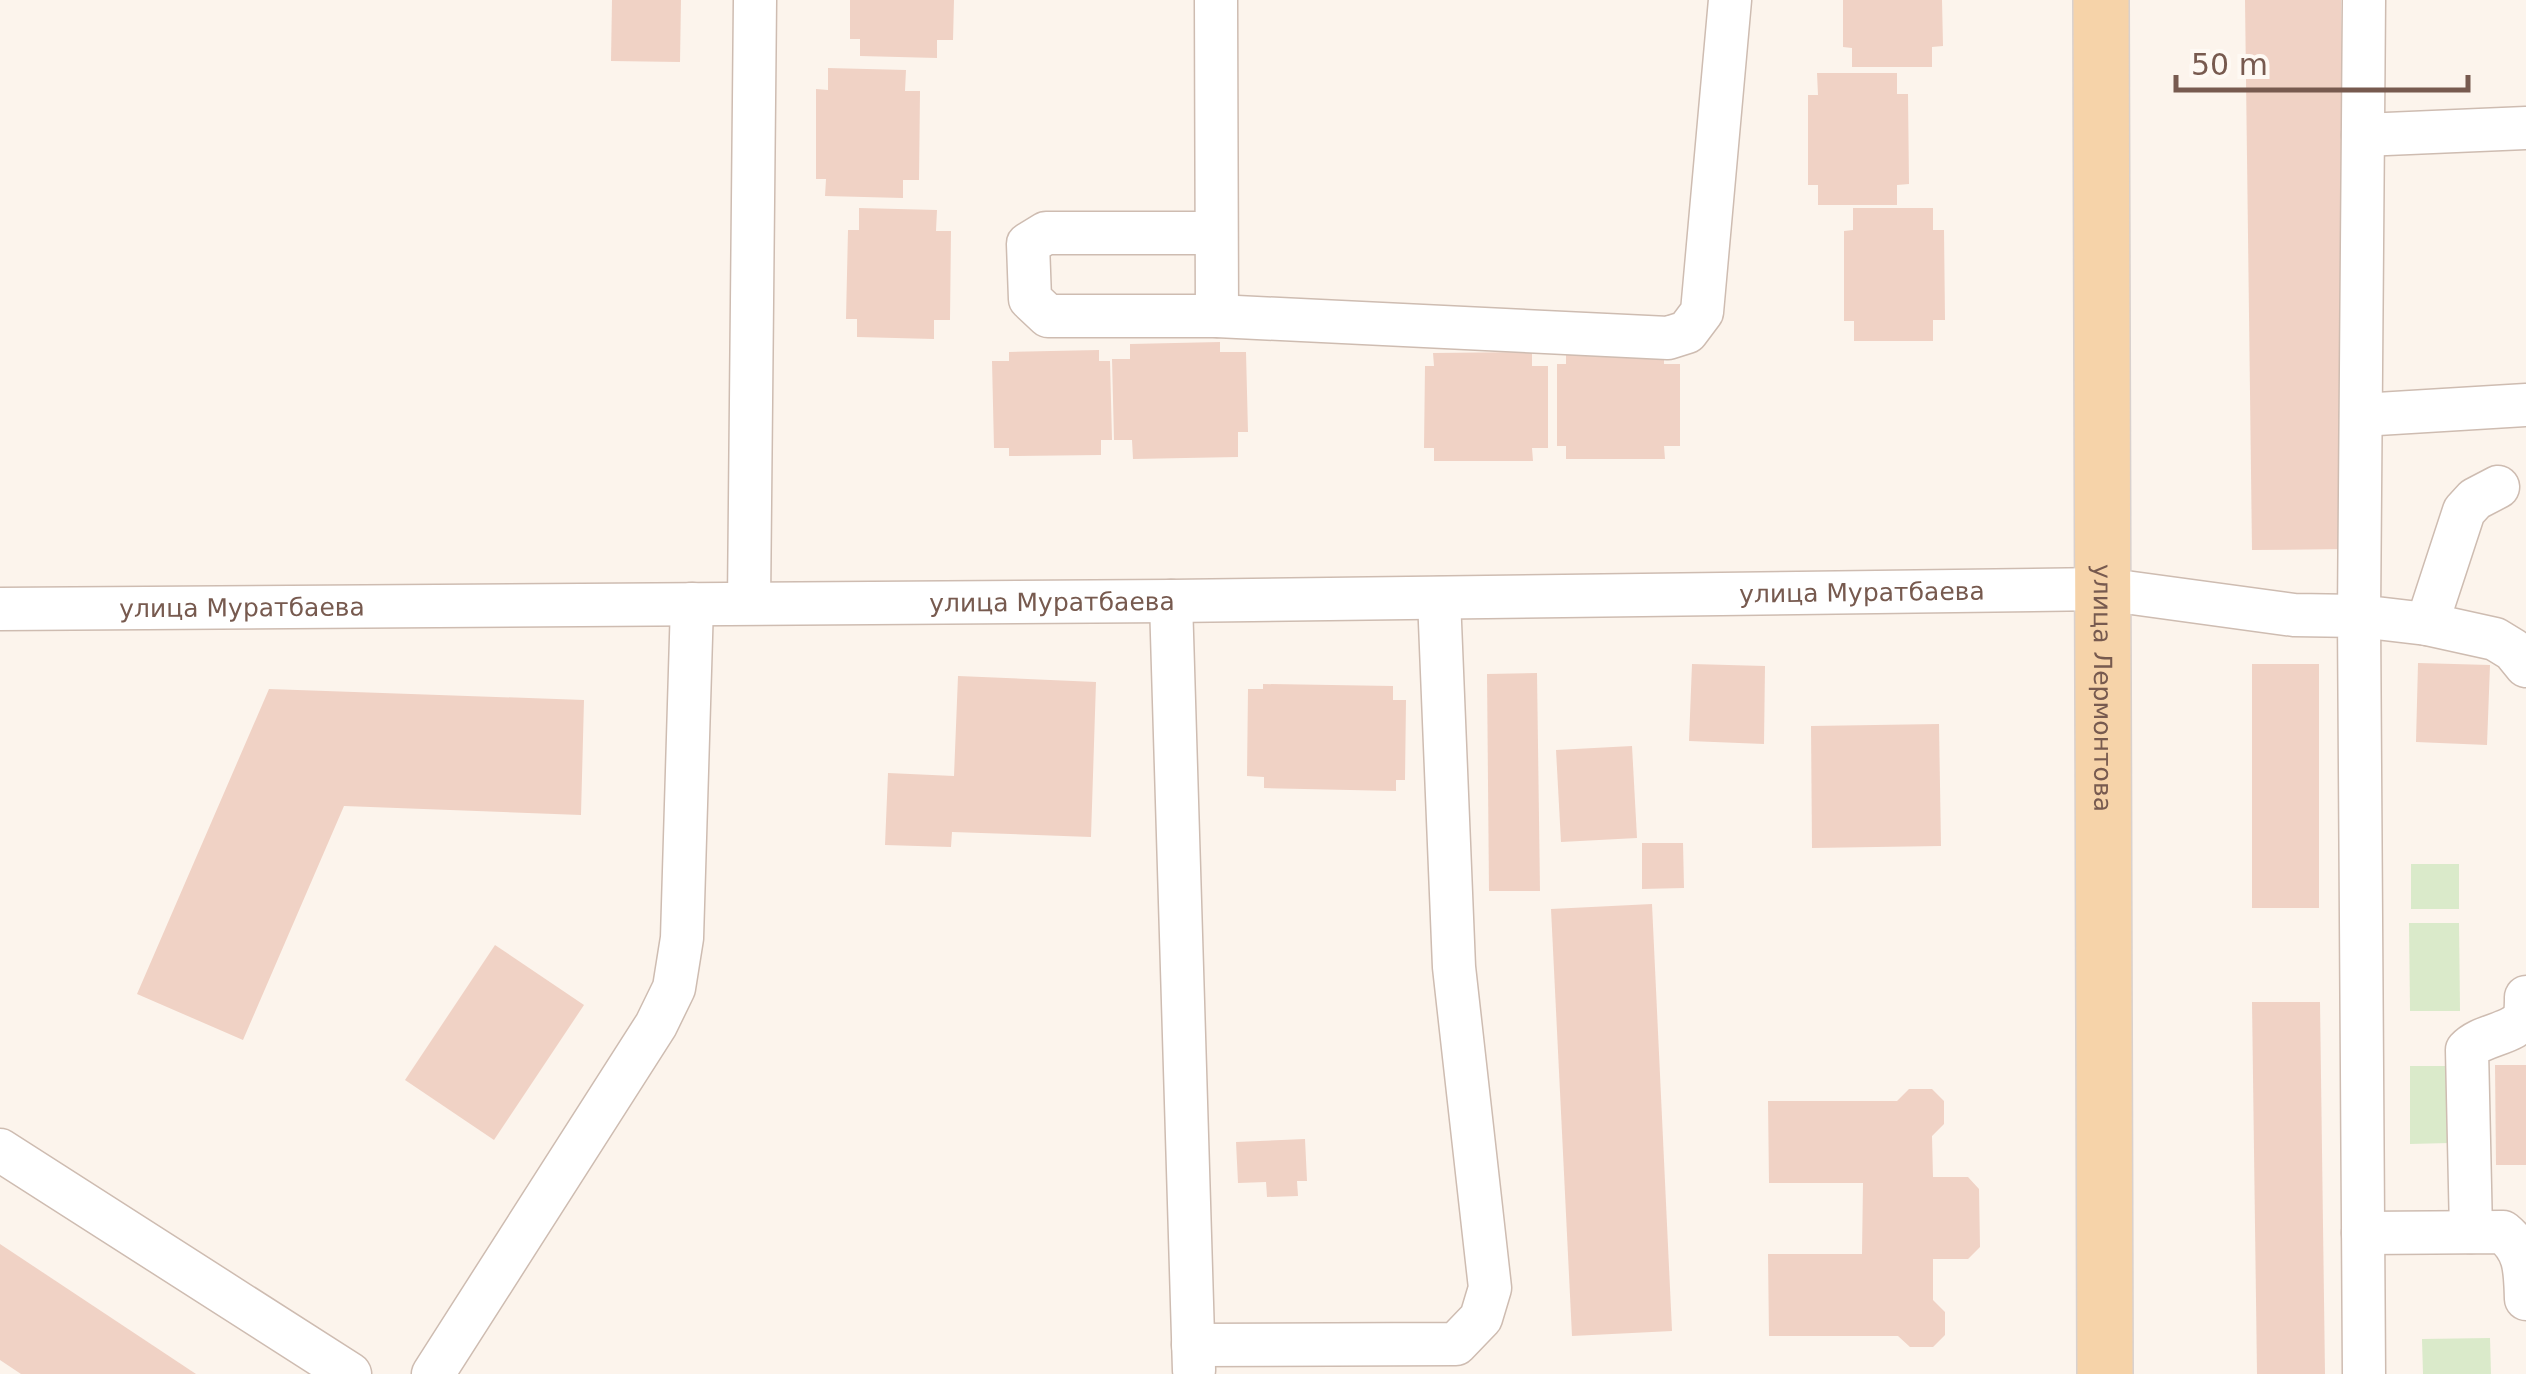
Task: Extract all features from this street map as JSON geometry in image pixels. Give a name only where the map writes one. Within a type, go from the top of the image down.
[{"type":"main road","name":"улица Лермонтова","points":[[2101,0],[2104,1374]]},
{"type":"street","points":[[750,603],[755,0]]},
{"type":"street","points":[[1216,0],[1217,316]]},
{"type":"street","points":[[1216,232],[1046,233],[1028,244],[1030,299],[1048,316],[1217,316],[1668,338],[1687,332],[1702,312],[1730,0]]},
{"type":"street","points":[[2364,0],[2359,616],[2364,1374]]},
{"type":"street","points":[[2363,135],[2526,128]]},
{"type":"street","points":[[2361,415],[2526,405]]},
{"type":"street","points":[[2428,624],[2464,512],[2476,499],[2498,487]]},
{"type":"street","name":"улица Муратбаева","points":[[0,609],[1172,601],[2103,589],[2294,615],[2359,616],[2428,624],[2495,639],[2514,650],[2526,666]]},
{"type":"street","points":[[1172,601],[1194,1359],[1456,1344],[1480,1318],[1490,1288],[1454,966],[1439,598]]},
{"type":"street","points":[[433,1374],[662,1016],[674,988],[682,938],[692,604]]},
{"type":"street","points":[[2471,1232],[2467,1050],[2476,1040],[2517,1025],[2526,1015],[2526,996]]},
{"type":"street","points":[[0,1150],[350,1374]]},
{"type":"street","points":[[2362,1233],[2503,1232],[2515,1242],[2524,1263],[2526,1300]]},
{"type":"green space","points":[[2411,864],[2459,864],[2459,909],[2411,909]]},
{"type":"green space","points":[[2409,923],[2459,923],[2460,1011],[2410,1011]]},
{"type":"green space","points":[[2410,1066],[2448,1066],[2449,1143],[2410,1144]]},
{"type":"green space","points":[[2490,1338],[2491,1374],[2423,1374],[2422,1339]]},
{"type":"building","points":[[612,0],[681,0],[680,62],[611,61]]},
{"type":"building","points":[[850,0],[954,0],[953,40],[937,40],[937,58],[860,56],[860,39],[850,39]]},
{"type":"building","points":[[1843,0],[1942,0],[1943,46],[1932,47],[1932,67],[1852,67],[1852,48],[1843,47]]},
{"type":"building","points":[[2245,0],[2341,0],[2348,549],[2252,550]]},
{"type":"building","points":[[828,68],[906,70],[905,91],[920,91],[919,180],[903,180],[903,198],[825,196],[826,179],[816,179],[816,89],[828,90]]},
{"type":"building","points":[[1817,73],[1897,73],[1897,94],[1908,94],[1909,184],[1897,185],[1897,205],[1818,205],[1818,185],[1808,185],[1808,95],[1818,95]]},
{"type":"building","points":[[859,208],[937,210],[936,231],[951,231],[950,320],[934,320],[934,339],[857,337],[857,319],[846,319],[848,230],[859,230]]},
{"type":"building","points":[[1853,208],[1933,208],[1933,230],[1944,230],[1945,320],[1933,320],[1933,341],[1854,341],[1854,321],[1844,321],[1844,231],[1853,230]]},
{"type":"building","points":[[1220,342],[1220,352],[1246,352],[1248,432],[1238,432],[1238,457],[1133,459],[1132,440],[1114,440],[1112,359],[1130,359],[1130,344]]},
{"type":"building","points":[[1099,350],[1099,361],[1110,361],[1112,440],[1101,440],[1101,455],[1009,456],[1009,448],[994,448],[992,361],[1009,361],[1009,352]]},
{"type":"building","points":[[1664,350],[1664,364],[1680,364],[1680,446],[1664,446],[1665,459],[1566,459],[1566,446],[1557,446],[1557,364],[1566,364],[1566,351]]},
{"type":"building","points":[[1532,352],[1532,366],[1548,366],[1548,448],[1532,448],[1533,461],[1434,461],[1434,448],[1424,448],[1425,366],[1434,366],[1433,353]]},
{"type":"building","points":[[2418,663],[2490,665],[2487,745],[2416,742]]},
{"type":"building","points":[[1692,664],[1765,666],[1764,744],[1689,741]]},
{"type":"building","points":[[2252,664],[2319,664],[2319,908],[2252,908]]},
{"type":"building","points":[[1537,673],[1540,891],[1489,891],[1487,674]]},
{"type":"building","points":[[958,676],[1096,682],[1091,837],[952,832],[951,847],[885,845],[888,773],[954,776]]},
{"type":"building","points":[[1263,684],[1393,686],[1393,700],[1406,700],[1405,780],[1396,780],[1396,791],[1264,788],[1264,777],[1247,776],[1248,689],[1263,689]]},
{"type":"building","points":[[269,689],[584,700],[581,815],[344,806],[243,1040],[137,994]]},
{"type":"building","points":[[1939,724],[1941,846],[1812,848],[1811,726]]},
{"type":"building","points":[[1632,746],[1637,838],[1561,842],[1556,750]]},
{"type":"building","points":[[1642,843],[1683,843],[1684,888],[1642,889]]},
{"type":"building","points":[[1652,904],[1672,1331],[1572,1336],[1551,909]]},
{"type":"building","points":[[495,945],[584,1005],[494,1140],[405,1080]]},
{"type":"building","points":[[2252,1002],[2320,1002],[2325,1374],[2257,1374]]},
{"type":"building","points":[[2495,1065],[2526,1065],[2526,1165],[2496,1165]]},
{"type":"building","points":[[1909,1089],[1932,1089],[1944,1101],[1944,1124],[1932,1136],[1933,1177],[1968,1177],[1979,1189],[1980,1247],[1968,1259],[1933,1259],[1933,1300],[1945,1312],[1945,1335],[1933,1347],[1910,1347],[1898,1336],[1769,1336],[1768,1254],[1862,1254],[1863,1183],[1769,1183],[1768,1101],[1897,1101]]},
{"type":"building","points":[[1305,1139],[1307,1181],[1297,1181],[1298,1196],[1267,1197],[1266,1182],[1238,1183],[1236,1142]]},
{"type":"building","points":[[0,1244],[196,1374],[21,1374],[0,1360]]}]
